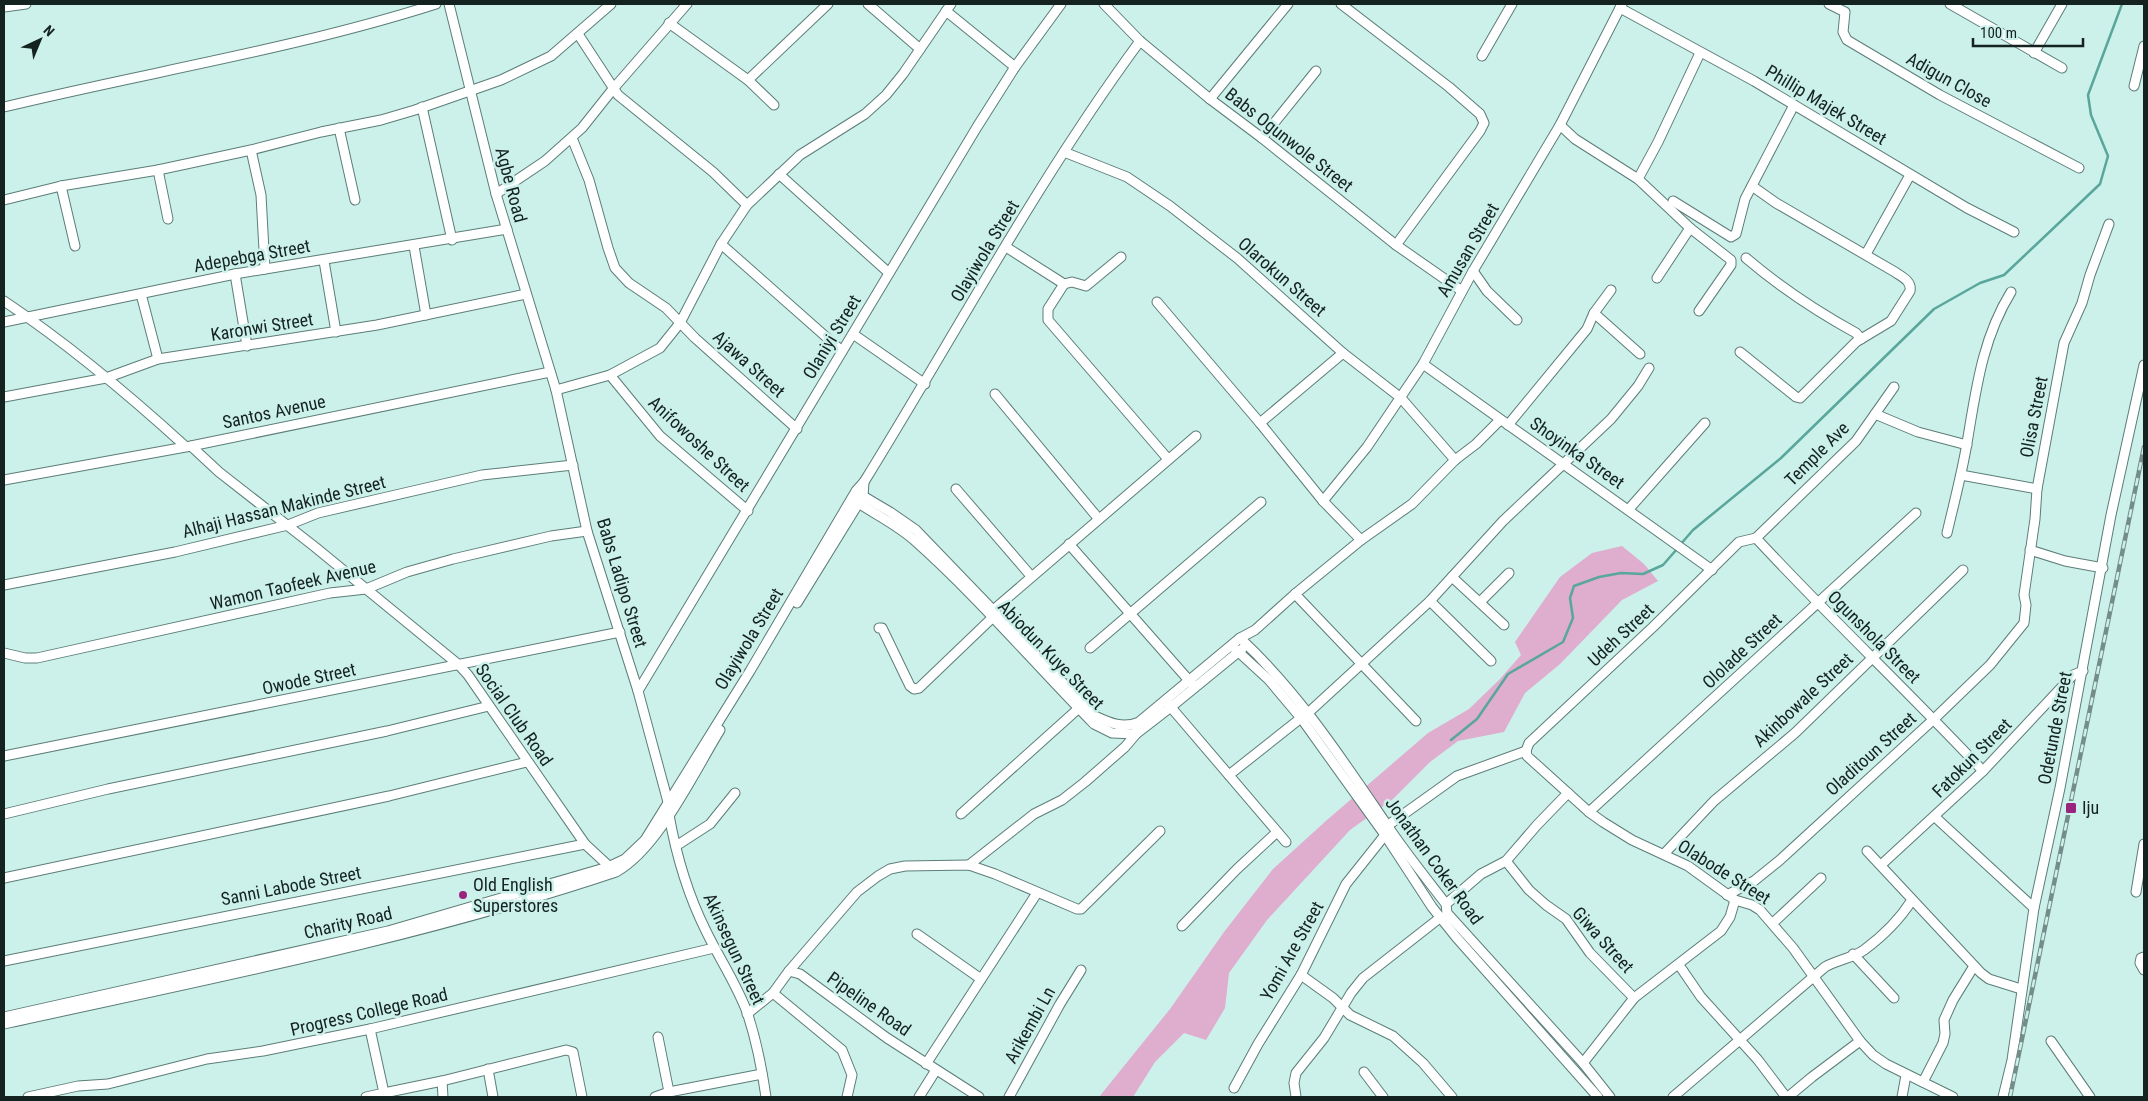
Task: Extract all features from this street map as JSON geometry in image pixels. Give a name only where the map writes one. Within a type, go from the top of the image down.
[{"type":"street","points":[[4,7],[26,4]]},
{"type":"street","points":[[4,107],[242,56],[325,36],[436,4]]},
{"type":"street","name":"Agbe Road","points":[[449,4],[458,33],[470,91],[496,194],[550,372]]},
{"type":"street","points":[[4,200],[62,186],[158,170],[251,150],[339,128],[381,120],[422,107],[502,80],[551,56],[611,4]]},
{"type":"street","points":[[496,194],[545,162],[572,138],[687,4]]},
{"type":"street","points":[[868,4],[920,49]]},
{"type":"street","name":"Olaniyi Street","points":[[638,691],[1015,67],[1061,4]]},
{"type":"street","name":"Babs Ogunwole Street","points":[[1107,4],[1140,41],[1210,100],[1262,138],[1396,245],[1462,291]]},
{"type":"street","points":[[1210,100],[1288,4]]},
{"type":"street","points":[[1341,4],[1449,87],[1480,114],[1484,123],[1396,245]]},
{"type":"street","points":[[1482,56],[1512,4]]},
{"type":"street","name":"Adigun Close","points":[[1829,4],[1845,12],[1843,32],[1847,40],[1940,96],[2079,168]]},
{"type":"street","points":[[1950,4],[2062,68]]},
{"type":"street","points":[[2034,53],[2062,4]]},
{"type":"street","points":[[748,80],[822,6]]},
{"type":"street","name":"Phillip Majek Street","points":[[1621,6],[1700,53],[1794,105],[1910,175],[2014,232]]},
{"type":"street","name":"Amusan Street","points":[[1323,501],[1351,468],[1423,364],[1473,271],[1560,126],[1621,6]]},
{"type":"street","points":[[556,390],[610,375],[660,348],[680,323],[721,244],[747,205],[800,155],[865,114],[886,95],[948,7],[1015,67]]},
{"type":"street","points":[[669,23],[748,80],[774,105]]},
{"type":"street","points":[[578,34],[613,89],[713,172],[747,205]]},
{"type":"street","name":"Olayiwola Street","points":[[668,802],[858,497],[864,482],[1064,152],[1140,41]]},
{"type":"street","points":[[2134,86],[2144,46]]},
{"type":"street","points":[[1638,178],[1658,142],[1700,53]]},
{"type":"street","points":[[1262,138],[1316,71]]},
{"type":"street","points":[[1673,200],[1731,237],[1736,234],[1746,199],[1794,105]]},
{"type":"street","points":[[422,107],[452,240]]},
{"type":"street","points":[[1560,126],[1575,139],[1638,178],[1690,228],[1732,261],[1699,311]]},
{"type":"street","points":[[339,128],[355,200]]},
{"type":"street","name":"Ajawa Street","points":[[572,138],[589,180],[615,268],[629,283],[666,308],[680,323],[797,429]]},
{"type":"street","points":[[251,150],[260,195],[265,269]]},
{"type":"street","name":"Olarokun Street","points":[[1064,152],[1128,177],[1170,206],[1237,258],[1343,353],[1401,398],[1455,460]]},
{"type":"street","points":[[158,170],[168,219]]},
{"type":"street","points":[[779,174],[889,273]]},
{"type":"street","points":[[1866,254],[1910,175]]},
{"type":"street","points":[[62,186],[75,246]]},
{"type":"street","points":[[1740,352],[1796,397],[1800,398],[1862,339],[1891,322],[1910,291],[1911,286],[1908,282],[1866,254],[1783,207],[1752,186]]},
{"type":"street","name":"Olisa Street","points":[[2024,622],[2026,605],[2024,595],[2035,519],[2037,489],[2064,342],[2082,303],[2109,224]]},
{"type":"street","points":[[1657,278],[1690,228]]},
{"type":"street","name":"Adepebga Street","points":[[4,322],[235,274],[507,230]]},
{"type":"street","points":[[721,244],[842,351]]},
{"type":"street","points":[[414,246],[426,315]]},
{"type":"street","points":[[1006,247],[1064,284]]},
{"type":"street","points":[[1121,257],[1086,286],[1072,282],[1064,284],[1048,309],[1048,320],[1168,459]]},
{"type":"street","points":[[1746,258],[1770,279],[1810,307],[1856,333],[1862,339]]},
{"type":"street","points":[[324,261],[336,332]]},
{"type":"street","points":[[1473,271],[1487,291],[1517,320]]},
{"type":"street","points":[[235,274],[247,346]]},
{"type":"street","points":[[969,865],[1034,814],[1062,800],[1085,782],[1125,747],[1136,734],[1169,704],[1235,649],[1295,594],[1361,540],[1412,504],[1455,460],[1504,422],[1587,329],[1594,314],[1611,290]]},
{"type":"street","points":[[1947,533],[1961,475],[1983,354],[2001,309],[2011,292]]},
{"type":"street","points":[[141,294],[158,359]]},
{"type":"street","name":"Karonwi Street","points":[[4,397],[106,378],[158,359],[336,332],[526,294]]},
{"type":"street","name":"Social Club Road","points":[[4,300],[140,405],[219,472],[288,525],[459,665],[490,706],[585,844],[612,869]]},
{"type":"street","points":[[1157,302],[1260,422],[1323,501],[1361,540]]},
{"type":"street","points":[[1594,314],[1640,354]]},
{"type":"street","points":[[854,334],[925,384]]},
{"type":"street","points":[[1260,422],[1343,353]]},
{"type":"street","name":"Shoyinka Street","points":[[1423,364],[1680,545],[1712,570]]},
{"type":"street","name":"Odetunde Street","points":[[2003,1097],[2016,1035],[2020,989],[2034,908],[2060,788],[2112,515],[2144,365]]},
{"type":"street","points":[[1229,775],[1305,715],[1430,601],[1504,521],[1620,410],[1649,368]]},
{"type":"street","name":"Babs Ladipo Street","points":[[550,372],[556,390],[588,531],[638,691],[668,802]]},
{"type":"street","name":"Santos Avenue","points":[[4,480],[188,446],[550,372]]},
{"type":"street","name":"Anifowoshe Street","points":[[610,375],[660,436],[748,511]]},
{"type":"street","name":"Temple Ave","points":[[1756,538],[1856,441],[1894,387]]},
{"type":"street","points":[[995,394],[1098,518]]},
{"type":"street","points":[[1875,414],[1918,432],[1967,445]]},
{"type":"street","points":[[1629,509],[1705,423]]},
{"type":"street","points":[[879,628],[882,628],[910,686],[914,689],[923,684],[1031,576],[1196,436]]},
{"type":"street","name":"Alhaji Hassan Makinde Street","points":[[4,585],[175,552],[288,525],[318,513],[482,475],[573,466]]},
{"type":"street","points":[[1961,475],[2037,489]]},
{"type":"street","points":[[956,489],[1031,576]]},
{"type":"street","name":"Abiodun Kuye Street","points":[[858,497],[913,540],[1095,716],[1113,724],[1126,726],[1134,724]]},
{"type":"street","name":"Charity Road","points":[[4,1017],[388,931],[626,866],[641,853],[669,815],[858,497]]},
{"type":"street","points":[[1090,648],[1261,502]]},
{"type":"street","name":"Ololade Street","points":[[1589,812],[1916,513]]},
{"type":"street","name":"Wamon Taofeek Avenue","points":[[4,653],[25,658],[37,658],[330,593],[366,589],[407,572],[551,536],[588,531]]},
{"type":"street","name":"Udeh Street","points":[[1526,751],[1529,743],[1712,570],[1739,542],[1756,538]]},
{"type":"street","name":"Ogunshola Street","points":[[1756,538],[1817,604],[1934,719],[1983,771]]},
{"type":"street","points":[[1069,544],[1131,612],[1192,684]]},
{"type":"street","points":[[2030,550],[2065,561],[2103,568]]},
{"type":"street","name":"Akinbowale Street","points":[[1664,854],[1714,801],[1795,733],[1963,570]]},
{"type":"street","points":[[1480,602],[1509,573]]},
{"type":"street","points":[[1452,577],[1504,625]]},
{"type":"street","points":[[1295,594],[1416,721]]},
{"type":"street","points":[[1430,601],[1491,661]]},
{"type":"street","name":"Abiodun Kuye Street","points":[[991,614],[1094,724],[1118,734],[1136,734]]},
{"type":"street","name":"Oladitoun Street","points":[[1731,898],[1780,860],[1934,719],[1990,665],[2024,622]]},
{"type":"street","name":"Owode Street","points":[[4,756],[620,632]]},
{"type":"street","name":"Jonathan Coker Road","points":[[1244,641],[1278,676],[1305,715],[1349,767],[1441,917],[1594,1096]]},
{"type":"street","name":"Jonathan Coker Road","points":[[1235,649],[1305,715]]},
{"type":"street","name":"Fatokun Street","points":[[1881,865],[1983,771],[2073,675],[2083,670]]},
{"type":"street","points":[[1136,734],[1134,724],[1169,704]]},
{"type":"street","points":[[1169,704],[1286,842]]},
{"type":"street","points":[[4,814],[108,789],[388,731],[490,706]]},
{"type":"street","points":[[961,814],[1078,708]]},
{"type":"street","name":"Olabode Street","points":[[1526,751],[1527,756],[1589,812],[1632,840],[1688,866],[1731,898],[1752,905],[1773,923],[1860,1041],[1886,1064],[1953,1097]]},
{"type":"street","name":"Yomi Are Street","points":[[1234,1088],[1258,1044],[1301,975],[1346,884],[1386,830],[1457,776],[1526,751]]},
{"type":"street","points":[[4,878],[390,796],[527,762]]},
{"type":"street","points":[[676,846],[710,824],[735,793]]},
{"type":"street","points":[[1446,904],[1481,874],[1506,861],[1568,793]]},
{"type":"street","name":"Charity Road","points":[[4,1024],[233,975],[403,935],[520,902],[612,869],[645,840],[668,802]]},
{"type":"street","name":"Akinsegun Street","points":[[669,815],[676,846],[698,915],[730,975],[747,1014],[766,1097]]},
{"type":"street","points":[[1935,817],[2034,908]]},
{"type":"street","name":"Jonathan Coker Road","points":[[1386,830],[1446,904],[1447,913],[1462,931],[1583,1063],[1610,1097]]},
{"type":"street","points":[[747,1014],[773,993],[789,971],[851,899],[878,876],[890,869],[906,866],[969,865],[996,874],[1077,909],[1081,908],[1160,831]]},
{"type":"street","points":[[1182,926],[1244,862],[1277,832]]},
{"type":"street","name":"Sanni Labode Street","points":[[4,961],[585,844]]},
{"type":"street","points":[[2136,892],[2144,844]]},
{"type":"street","points":[[1867,851],[1974,966],[1988,978],[2020,989]]},
{"type":"street","name":"Giwa Street","points":[[1506,861],[1530,890],[1546,905],[1566,919],[1590,953],[1634,998]]},
{"type":"street","points":[[1773,923],[1821,878]]},
{"type":"street","points":[[926,1064],[1037,893]]},
{"type":"street","points":[[1583,1063],[1634,998],[1721,931],[1730,917],[1731,898]]},
{"type":"street","points":[[1672,1097],[1814,977],[1835,961],[1863,951],[1898,920],[1912,900]]},
{"type":"street","points":[[1296,1097],[1294,1083],[1296,1073],[1324,1038],[1363,978],[1441,917]]},
{"type":"street","points":[[917,934],[981,979]]},
{"type":"street","name":"Progress College Road","points":[[28,1097],[78,1086],[108,1084],[207,1059],[263,1051],[370,1029],[714,948]]},
{"type":"street","points":[[1853,954],[1894,998]]},
{"type":"street","points":[[2144,957],[2141,958],[2140,964],[2144,970]]},
{"type":"street","points":[[1679,965],[1701,998],[1740,1039],[1787,1097],[1860,1041]]},
{"type":"street","points":[[1929,1097],[1927,1084],[1943,1043],[1945,1034],[1944,1020],[1953,1000],[1974,966]]},
{"type":"street","name":"Arikembi Ln","points":[[1009,1097],[1060,1004],[1081,970]]},
{"type":"street","name":"Pipeline Road","points":[[789,971],[800,974],[881,1034],[979,1097]]},
{"type":"street","points":[[1301,975],[1333,998],[1350,1015],[1392,1036],[1423,1063],[1452,1097]]},
{"type":"street","points":[[773,993],[842,1050],[852,1074],[847,1097]]},
{"type":"street","points":[[370,1029],[384,1093]]},
{"type":"street","points":[[658,1037],[669,1092]]},
{"type":"street","points":[[2051,1041],[2090,1097]]},
{"type":"street","points":[[366,1097],[442,1081],[566,1050],[573,1052],[582,1097]]},
{"type":"street","points":[[488,1069],[493,1097]]},
{"type":"street","points":[[919,1097],[936,1070]]},
{"type":"street","points":[[1364,1072],[1383,1097]]},
{"type":"street","points":[[655,1097],[669,1092],[762,1074]]},
{"type":"street","points":[[1902,1097],[1906,1074]]},
{"type":"street","points":[[442,1081],[443,1097]]},
{"type":"shaded area","points":[[1622,546],[1644,564],[1658,581],[1622,600],[1560,664],[1525,693],[1504,732],[1458,741],[1430,762],[1393,799],[1350,830],[1267,920],[1229,973],[1225,1008],[1206,1040],[1184,1033],[1155,1062],[1133,1097],[1099,1097],[1170,1009],[1224,932],[1273,869],[1428,733],[1469,709],[1499,680],[1521,655],[1515,642],[1560,577],[1592,553]]},
{"type":"waterway","points":[[1680,545],[1693,530],[1781,458],[1934,309],[1980,283],[2004,275],[2100,184],[2108,156],[2091,115],[2088,95],[2122,4]]},
{"type":"waterway","points":[[1451,740],[1477,719],[1508,674],[1563,642],[1573,618],[1570,598],[1574,586],[1599,577],[1621,573],[1643,574],[1663,565],[1677,549]]},
{"type":"railway","points":[[2010,1097],[2144,447]]},
{"type":"place","name":"Iju","points":[[2071,808]]},
{"type":"place","name":"Old English Superstores","points":[[463,895]]}]
